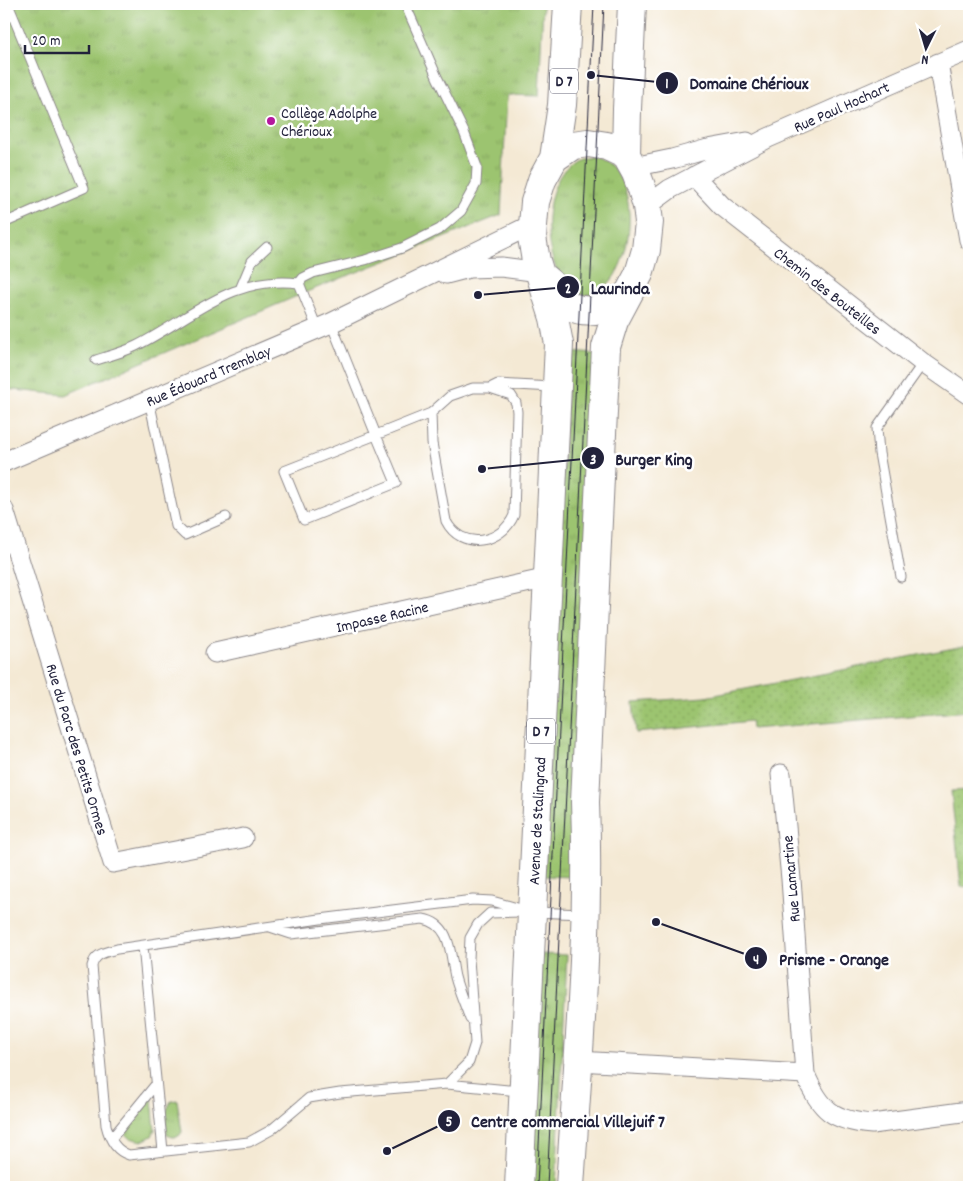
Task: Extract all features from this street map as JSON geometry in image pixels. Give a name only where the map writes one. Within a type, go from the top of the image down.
[{"type":"main road","name":"D 7","points":[[541,274],[536,261],[532,237],[535,202],[542,180],[554,158],[562,105],[568,4]]},
{"type":"main road","points":[[570,1187],[586,915],[587,856],[585,802],[606,347],[614,322],[639,274],[646,250],[649,222],[648,206],[630,161],[627,109],[632,4]]},
{"type":"main road","name":"D 7","points":[[554,158],[573,145],[588,143],[607,146],[630,161]]},
{"type":"main road","points":[[541,274],[571,307],[600,309],[614,305],[627,295]]},
{"type":"main road","name":"Avenue de Stalingrad","points":[[519,1187],[530,912],[539,781],[559,344],[554,318],[541,274]]},
{"type":"street","name":"Rue Paul Hochart","points":[[648,206],[670,189],[768,138],[969,50]]},
{"type":"street","points":[[938,63],[969,240]]},
{"type":"street","name":"Rue Paul Hochart","points":[[630,161],[672,159],[708,149],[768,138]]},
{"type":"street","name":"Chemin des Bouteilles","points":[[694,176],[722,206],[923,363],[969,395]]},
{"type":"street","name":"Rue Édouard Tremblay","points":[[4,462],[324,325],[533,224]]},
{"type":"street","name":"Rue Édouard Tremblay","points":[[411,283],[469,268],[501,267],[541,274]]},
{"type":"street","name":"Rue du Parc des Petits Ormes","points":[[4,510],[113,863],[243,838]]},
{"type":"street","name":"Impasse Racine","points":[[215,653],[548,578]]},
{"type":"street","name":"Rue Lamartine","points":[[781,774],[791,879],[805,1074],[813,1093],[829,1111],[840,1118],[858,1123],[872,1124],[969,1111]]},
{"type":"street","points":[[578,1061],[805,1074]]},
{"type":"lane","points":[[4,223],[84,188],[8,4]]},
{"type":"lane","points":[[299,283],[303,278],[313,273],[366,260],[402,248],[440,229],[461,211],[476,184],[477,167],[467,138],[437,77],[405,4]]},
{"type":"lane","points":[[241,287],[252,261],[267,247]]},
{"type":"lane","points":[[96,360],[135,346],[212,301],[241,287],[282,281],[299,283]]},
{"type":"lane","points":[[299,283],[324,325],[376,434],[396,483],[304,520],[284,471],[376,434],[431,413],[450,396],[473,388],[490,388],[511,395],[516,403],[517,412],[514,514],[508,526],[501,533],[491,538],[473,540],[464,538],[452,530],[446,521],[432,443],[431,413]]},
{"type":"lane","points":[[901,577],[879,453],[877,428],[923,363]]},
{"type":"lane","points":[[490,388],[498,384],[557,387]]},
{"type":"lane","points":[[149,400],[176,526],[185,535],[226,517]]},
{"type":"lane","points":[[523,1091],[447,1084],[309,1098],[271,1130],[249,1142],[124,1154],[111,1139],[106,1125],[92,966],[100,954],[117,949],[329,917],[473,900],[492,901],[530,912]]},
{"type":"lane","points":[[447,1084],[469,1062],[475,1043],[469,959],[470,938],[478,924],[490,913],[530,912],[586,915]]},
{"type":"lane","points":[[269,926],[291,934],[423,920],[434,922],[448,939],[455,977],[474,1028]]},
{"type":"lane","points":[[143,946],[163,1151]]},
{"type":"lane","points":[[111,1139],[156,1084]]},
{"type":"green space","name":"Collège Adolphe Chérioux","points":[[4,4],[543,4],[539,96],[507,95],[501,215],[309,291],[65,395],[4,389]]},
{"type":"green space","points":[[592,156],[611,166],[623,184],[629,207],[629,232],[624,256],[614,276],[601,290],[585,295],[571,288],[556,269],[548,235],[548,217],[556,183],[565,169],[577,159]]},
{"type":"green space","points":[[569,352],[596,354],[576,877],[544,876]]},
{"type":"green space","points":[[969,645],[969,711],[752,729],[751,721],[636,733],[633,702],[705,697]]},
{"type":"green space","points":[[969,790],[969,886],[961,887],[951,791]]},
{"type":"green space","points":[[541,954],[567,955],[556,1187],[529,1187]]},
{"type":"green space","points":[[152,1098],[155,1131],[152,1136],[142,1141],[129,1138],[124,1133]]},
{"type":"green space","points":[[177,1100],[182,1132],[179,1136],[173,1137],[167,1135],[165,1114],[171,1101]]},
{"type":"tram line","points":[[537,1187],[594,4]]},
{"type":"tram line","points":[[547,1187],[604,4]]},
{"type":"place","name":"Domaine Chérioux","points":[[591,75]]},
{"type":"place","name":"Collège Adolphe Chérioux","points":[[271,121]]},
{"type":"place","name":"Laurinda","points":[[478,295]]},
{"type":"place","name":"Burger King","points":[[482,469]]},
{"type":"place","name":"Prisme - Orange","points":[[656,922]]},
{"type":"place","name":"Centre commercial Villejuif 7","points":[[387,1151]]}]
